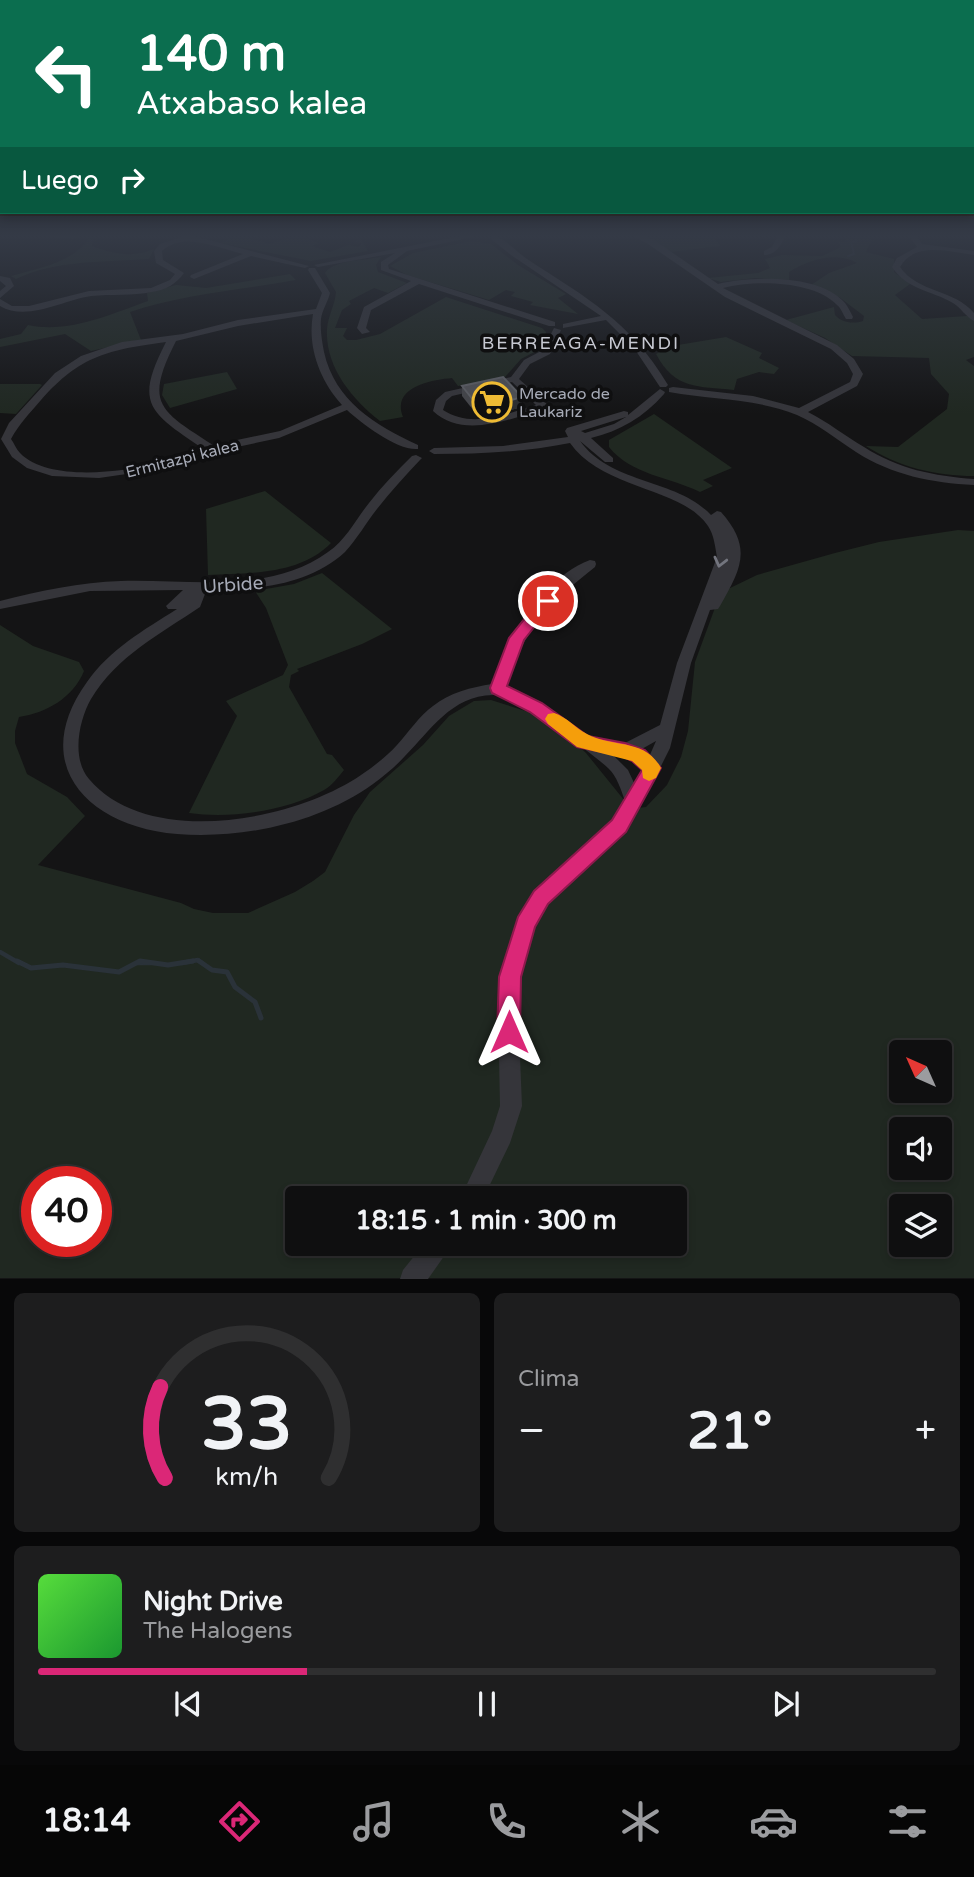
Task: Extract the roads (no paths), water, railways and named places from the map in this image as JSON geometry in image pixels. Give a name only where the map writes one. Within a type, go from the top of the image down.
[{"type":"street","points":[[0,302],[10,308],[29,309],[86,295]]},
{"type":"street","points":[[325,295],[318,317],[317,346],[323,368],[335,394],[388,436],[427,458],[435,452],[544,443],[636,412]]},
{"type":"street","points":[[365,332],[361,328],[367,309],[393,295]]},
{"type":"street","points":[[456,295],[558,327],[608,317]]},
{"type":"street","points":[[579,295],[608,317],[651,363],[665,389]]},
{"type":"street","points":[[729,295],[816,337],[851,361],[858,374],[854,384],[799,412]]},
{"type":"street","points":[[826,295],[836,300],[849,317]]},
{"type":"street","points":[[941,295],[962,305],[974,318]]},
{"type":"street","points":[[962,305],[974,303]]},
{"type":"street","name":"Ermitazpi kalea","points":[[318,317],[283,317],[238,323],[172,339],[115,347],[69,366],[13,425],[6,439],[9,450],[29,466],[80,475],[138,471],[211,449],[287,432],[348,406]]},
{"type":"street","points":[[514,379],[543,406],[468,423],[454,421],[438,411],[441,400],[449,394],[514,379],[527,362],[547,352],[558,327]]},
{"type":"street","points":[[172,339],[154,372],[152,395],[161,412],[176,426],[211,449]]},
{"type":"street","points":[[497,447],[572,434],[586,436],[605,431],[621,425],[665,389],[738,397],[799,412],[864,453],[892,466],[930,478],[974,482]]},
{"type":"street","points":[[810,417],[817,405]]},
{"type":"street","points":[[604,456],[599,442],[605,431]]},
{"type":"street","points":[[572,434],[584,453]]},
{"type":"street","points":[[477,1186],[502,1135],[511,1106],[508,997],[515,953],[525,923],[541,898],[619,826],[634,801],[662,748],[684,663],[728,579],[736,556],[736,544],[730,532],[709,508],[691,496],[645,480],[618,467],[586,436]]},
{"type":"street","points":[[544,443],[584,453],[628,480],[677,497],[698,508],[714,523],[723,541],[723,557],[694,641]]},
{"type":"street","name":"Urbide","points":[[0,605],[78,589],[117,585],[240,585],[282,579],[316,567],[348,544],[367,513],[415,453]]},
{"type":"street","points":[[498,688],[517,638],[568,580],[590,564]]},
{"type":"street","points":[[162,585],[172,597],[171,613]]},
{"type":"street","points":[[171,613],[240,585]]},
{"type":"street","points":[[195,604],[198,594],[194,587],[171,613],[124,649],[98,677],[76,713],[70,747],[79,780],[116,811],[154,824],[186,828],[258,824],[316,808],[366,781],[400,752],[438,709],[478,692],[498,688],[543,712],[614,764],[631,769],[652,768]]},
{"type":"street","points":[[625,750],[666,729]]},
{"type":"street","points":[[583,742],[625,750],[638,755],[652,768]]},
{"type":"street","points":[[614,764],[634,801]]},
{"type":"street","points":[[412,1279],[430,1256]]},
{"type":"waterway","points":[[0,952],[19,963]]},
{"type":"waterway","points":[[191,961],[198,960],[202,963]]},
{"type":"waterway","points":[[17,961],[31,968],[63,965],[119,972],[140,961],[168,965],[191,961]]},
{"type":"waterway","points":[[182,963],[191,961]]},
{"type":"waterway","points":[[199,961],[212,970],[227,972],[235,987],[255,1002],[261,1018]]},
{"type":"waterway","points":[[137,963],[151,963]]},
{"type":"place","name":"Mercado de Laukariz","points":[[492,402]]},
{"type":"district","name":"BERREAGA-MENDI","points":[[581,343]]}]
